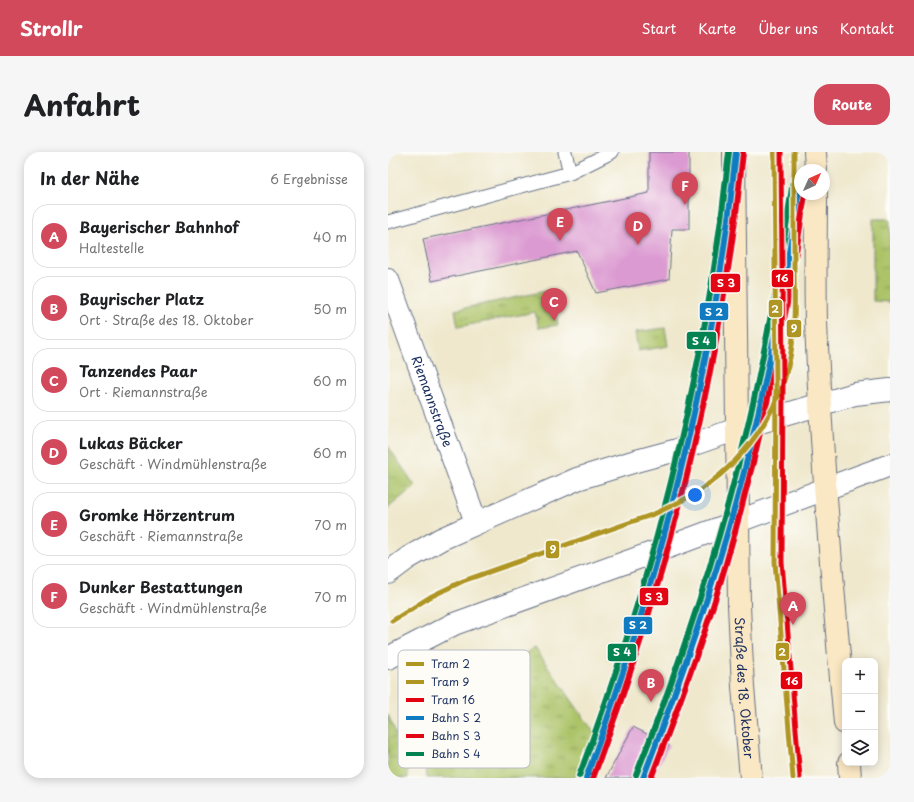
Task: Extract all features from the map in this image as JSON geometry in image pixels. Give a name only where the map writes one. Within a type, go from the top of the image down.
[{"type":"main road","name":"Straße des 18. Oktober","points":[[734,152],[739,598],[743,686],[751,778]]},
{"type":"main road","points":[[816,152],[816,164]]},
{"type":"main road","points":[[816,200],[816,313],[825,489],[842,694]]},
{"type":"main road","points":[[849,766],[850,778]]},
{"type":"street","name":"Riemannstraße","points":[[388,280],[476,522]]},
{"type":"street","points":[[388,573],[408,558],[441,539],[476,522],[577,479],[677,450],[737,428],[855,394],[890,390]]},
{"type":"street","points":[[404,650],[454,624],[738,522],[890,465]]},
{"type":"street","points":[[388,658],[398,653]]},
{"type":"lane","points":[[565,152],[570,173]]},
{"type":"lane","points":[[388,222],[570,173],[612,152]]},
{"type":"green space","points":[[873,219],[890,219],[890,302],[873,301]]},
{"type":"green space","points":[[551,290],[558,325],[539,328],[535,312],[458,327],[455,310]]},
{"type":"green space","points":[[665,328],[668,346],[638,351],[635,332]]},
{"type":"green space","points":[[388,446],[415,486],[388,508]]},
{"type":"green space","points":[[535,648],[596,735],[574,778],[427,778],[426,768],[530,768],[530,651]]},
{"type":"green space","points":[[388,715],[398,738],[398,768],[408,768],[408,778],[388,778]]},
{"type":"building","points":[[649,152],[689,152],[689,229],[672,229],[669,279],[596,293],[577,251],[432,281],[423,239],[649,193]]},
{"type":"building","points":[[633,727],[669,745],[652,778],[606,778]]},
{"type":"tram line","name":"2","points":[[774,152],[776,383],[775,562],[793,778]]},
{"type":"tram line","name":"16","points":[[781,152],[783,383],[782,562],[800,777]]},
{"type":"tram line","name":"9","points":[[392,621],[430,597],[463,581],[654,514],[679,502],[697,492],[720,475],[750,444],[773,408],[788,367],[792,346],[794,326],[794,152]]},
{"type":"transit line","points":[[579,776],[631,623],[654,546],[674,468],[692,390],[707,311],[729,152]]},
{"type":"transit line","points":[[586,778],[638,625],[661,548],[681,470],[699,391],[714,312],[736,152]]},
{"type":"transit line","points":[[593,778],[645,625],[668,548],[688,470],[706,392],[721,313],[743,153]]},
{"type":"transit line","points":[[636,775],[664,704],[689,632],[733,485],[752,410],[768,334],[793,181]]},
{"type":"transit line","points":[[643,778],[696,634],[740,487],[759,412],[767,373],[797,200]]},
{"type":"transit line","points":[[651,778],[701,643],[740,515],[782,332],[804,200]]},
{"type":"place","name":"Dunker Bestattungen","points":[[685,205]]},
{"type":"place","name":"Gromke Hörzentrum","points":[[560,241]]},
{"type":"place","name":"Lukas Bäcker","points":[[638,245]]},
{"type":"place","name":"Tanzendes Paar","points":[[554,321]]},
{"type":"place","name":"Bayerischer Bahnhof","points":[[793,625]]},
{"type":"place","name":"Bayrischer Platz","points":[[651,702]]}]
